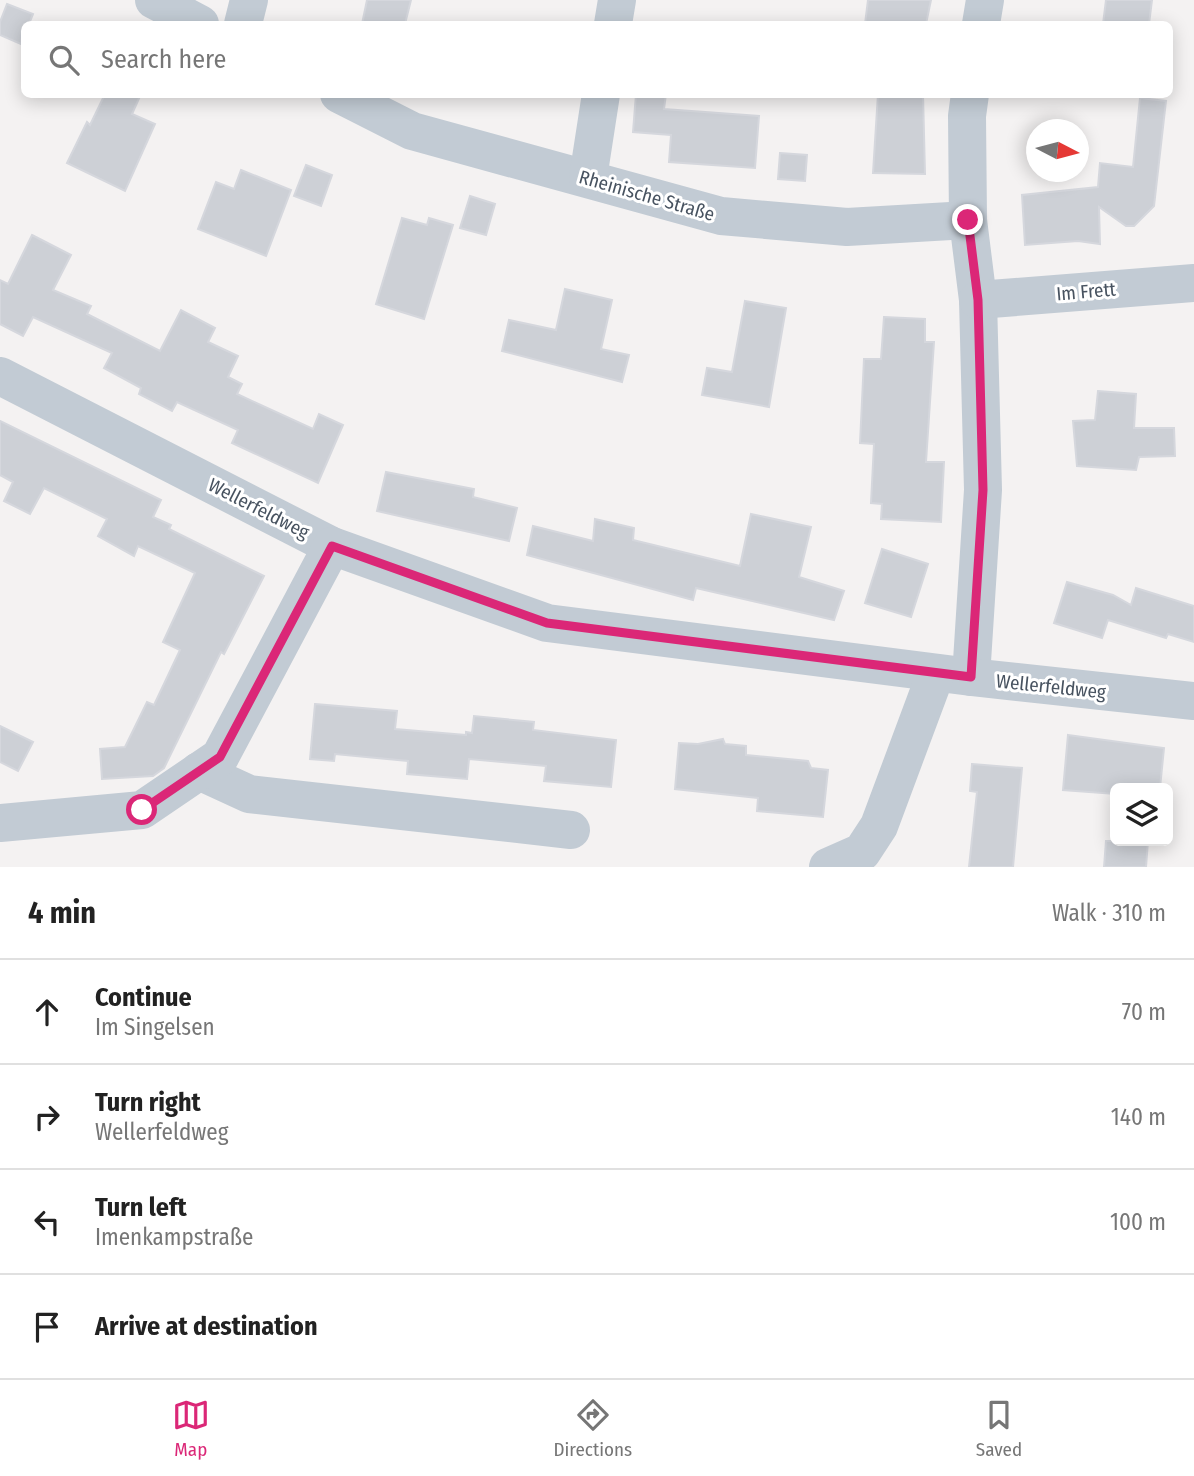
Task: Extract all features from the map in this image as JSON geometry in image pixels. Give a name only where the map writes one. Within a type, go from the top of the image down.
[{"type":"street","points":[[154,0],[194,21]]},
{"type":"street","points":[[244,21],[249,0]]},
{"type":"street","points":[[614,21],[617,0]]},
{"type":"street","points":[[982,21],[985,0]]},
{"type":"street","name":"Rheinische Straße","points":[[347,98],[412,131],[721,216],[847,227],[968,220]]},
{"type":"street","points":[[588,178],[600,98]]},
{"type":"street","points":[[828,867],[862,852],[879,826],[953,675],[983,490],[978,300],[968,220],[967,116],[969,98]]},
{"type":"street","name":"Im Frett","points":[[978,300],[1194,284]]},
{"type":"street","name":"Wellerfeldweg","points":[[0,376],[332,546],[547,623],[953,675],[1194,701]]},
{"type":"street","points":[[0,823],[142,810],[220,757],[332,546]]},
{"type":"street","points":[[199,771],[248,794],[571,830]]},
{"type":"building","points":[[367,0],[411,0],[406,21],[363,21]]},
{"type":"building","points":[[868,0],[931,0],[927,21],[865,21]]},
{"type":"building","points":[[1106,0],[1152,0],[1149,21],[1103,21]]},
{"type":"building","points":[[7,4],[33,14],[30,21],[21,21],[21,44],[0,35],[0,22]]},
{"type":"building","points":[[103,98],[139,98],[132,114],[155,124],[125,191],[67,163],[87,122],[90,125]]},
{"type":"building","points":[[636,98],[665,98],[664,109],[759,116],[755,168],[669,162],[671,135],[633,132]]},
{"type":"building","points":[[878,98],[923,98],[925,174],[873,173]]},
{"type":"building","points":[[1140,98],[1166,101],[1154,206],[1134,226],[1126,226],[1099,207],[1100,244],[1078,241],[1025,245],[1022,195],[1098,187],[1100,163],[1133,167]]},
{"type":"building","points":[[780,153],[807,155],[805,181],[778,179]]},
{"type":"building","points":[[306,165],[332,175],[321,206],[294,196]]},
{"type":"building","points":[[241,170],[291,190],[266,256],[198,229],[216,182],[234,189]]},
{"type":"building","points":[[470,196],[495,204],[486,235],[460,228]]},
{"type":"building","points":[[402,218],[427,225],[429,218],[453,225],[424,319],[376,304]]},
{"type":"building","points":[[32,235],[71,255],[53,290],[91,306],[87,314],[160,351],[181,310],[215,328],[208,342],[238,356],[228,377],[242,384],[237,394],[313,429],[319,414],[343,425],[318,483],[232,443],[238,430],[177,402],[172,411],[139,394],[141,388],[104,368],[112,353],[33,317],[23,336],[0,324],[0,280],[8,284]]},
{"type":"building","points":[[565,289],[612,300],[601,349],[629,355],[622,382],[502,351],[509,320],[556,330]]},
{"type":"building","points":[[745,301],[786,308],[769,407],[702,395],[707,368],[732,372]]},
{"type":"building","points":[[884,317],[925,319],[925,342],[934,342],[926,462],[944,462],[941,522],[881,519],[882,504],[871,503],[874,444],[860,443],[864,359],[881,359]]},
{"type":"building","points":[[1098,391],[1136,394],[1134,428],[1174,428],[1175,456],[1139,457],[1136,470],[1077,466],[1073,421],[1095,420]]},
{"type":"building","points":[[0,421],[161,500],[153,517],[171,525],[169,529],[264,576],[224,654],[221,652],[164,768],[153,776],[102,779],[100,749],[125,747],[147,702],[154,705],[180,650],[163,642],[195,573],[138,546],[134,556],[98,536],[107,519],[44,488],[30,514],[4,501],[13,482],[0,475]]},
{"type":"building","points":[[386,472],[474,489],[473,497],[517,508],[509,541],[377,511]]},
{"type":"building","points":[[751,514],[811,527],[799,577],[844,591],[834,620],[696,588],[693,600],[527,555],[533,526],[593,541],[595,519],[634,528],[633,540],[740,566]]},
{"type":"building","points":[[882,549],[928,564],[911,617],[865,603]]},
{"type":"building","points":[[1067,582],[1113,595],[1131,605],[1136,588],[1194,606],[1194,642],[1168,634],[1166,638],[1108,620],[1102,638],[1054,623]]},
{"type":"building","points":[[315,704],[397,711],[395,729],[466,735],[466,732],[472,733],[474,716],[534,722],[533,730],[616,740],[611,787],[544,781],[546,766],[469,759],[467,779],[407,774],[408,761],[335,754],[334,761],[310,759]]},
{"type":"building","points":[[0,726],[33,742],[18,771],[0,762]]},
{"type":"building","points":[[1068,735],[1164,748],[1160,783],[1110,783],[1110,794],[1063,790]]},
{"type":"building","points":[[723,739],[725,744],[746,746],[746,755],[808,761],[811,768],[828,770],[823,817],[757,811],[758,798],[675,789],[679,743],[698,744]]},
{"type":"building","points":[[972,764],[1022,768],[1013,867],[969,867],[977,792],[970,791]]},
{"type":"building","points":[[1106,841],[1110,841],[1110,846],[1148,846],[1146,867],[1104,867]]},
{"type":"route","points":[[142,810],[220,757],[332,546],[547,623],[971,677],[983,490],[978,300],[968,220]]}]
